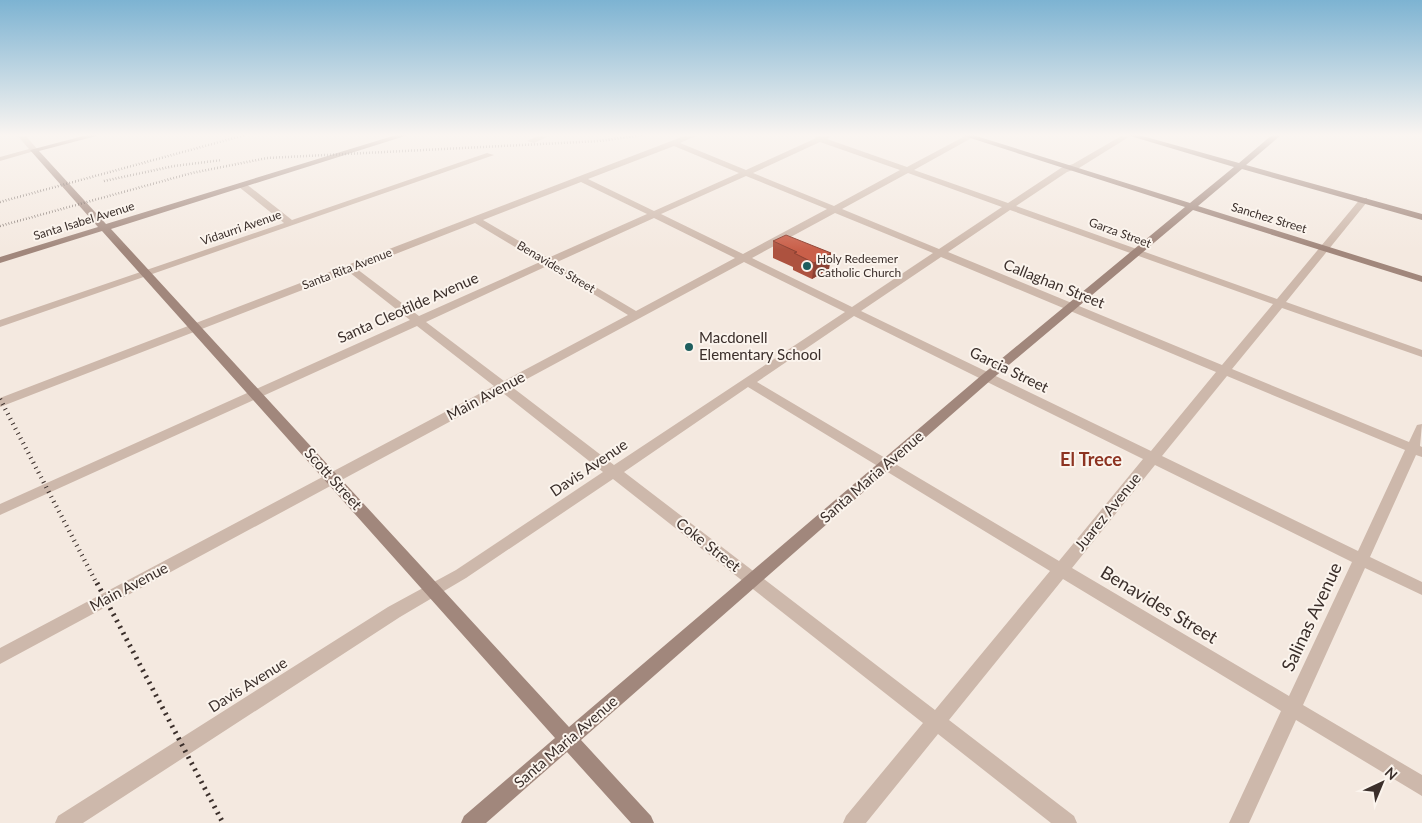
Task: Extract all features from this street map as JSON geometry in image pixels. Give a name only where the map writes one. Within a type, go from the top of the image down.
[{"type":"main road","name":"Scott Street","points":[[55,173],[644,823]]},
{"type":"main road","name":"Santa Isabel Avenue","points":[[0,260],[280,173]]},
{"type":"main road","name":"Sanchez Street","points":[[1087,173],[1422,279]]},
{"type":"main road","name":"Santa Maria Avenue","points":[[471,823],[987,377],[1232,173]]},
{"type":"main road","points":[[1268,173],[1422,216]]},
{"type":"street","name":"Vidaurri Avenue","points":[[0,324],[437,173]]},
{"type":"street","name":"Santa Rita Avenue","points":[[0,403],[596,173]]},
{"type":"street","name":"Santa Cleotilde Avenue","points":[[0,510],[744,173]]},
{"type":"street","name":"Callaghan Street","points":[[746,173],[1417,450]]},
{"type":"street","name":"Main Avenue","points":[[0,656],[901,173]]},
{"type":"street","name":"Garza Street","points":[[916,173],[1422,354]]},
{"type":"street","name":"Davis Avenue","points":[[65,823],[378,622],[461,574],[1062,173]]},
{"type":"street","name":"Garcia Street","points":[[582,179],[1422,589]]},
{"type":"street","points":[[242,185],[291,224]]},
{"type":"street","name":"Juarez Avenue","points":[[853,823],[1364,200]]},
{"type":"street","name":"Benavides Street","points":[[480,217],[547,262],[636,315]]},
{"type":"street","name":"Coke Street","points":[[350,268],[1067,823]]},
{"type":"street","name":"Benavides Street","points":[[748,382],[1422,786]]},
{"type":"street","name":"Salinas Avenue","points":[[1239,823],[1361,559],[1417,450],[1422,428]]},
{"type":"building","points":[[786,235],[831,253],[814,263],[794,253],[797,252],[773,241]]},
{"type":"railway","points":[[0,202],[105,173]]},
{"type":"railway","points":[[104,181],[139,173]]},
{"type":"railway","points":[[0,226],[191,173]]},
{"type":"railway","points":[[0,399],[97,584]]},
{"type":"railway","points":[[97,583],[223,823]]},
{"type":"place","name":"Holy Redeemer Catholic Church","points":[[807,266]]},
{"type":"place","name":"Macdonell Elementary School","points":[[689,347]]},
{"type":"district","name":"El Trece","points":[[1091,460]]}]
